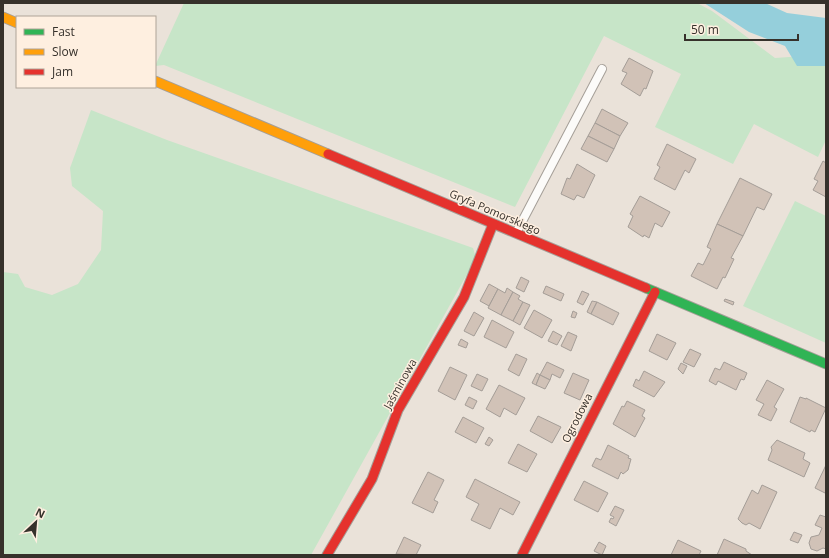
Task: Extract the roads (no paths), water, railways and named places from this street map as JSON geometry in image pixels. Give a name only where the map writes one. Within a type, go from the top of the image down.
[{"type":"street","points":[[3,17],[16,23]]},
{"type":"street","name":"Gryfa Pomorskiego","points":[[156,81],[826,364]]},
{"type":"street","name":"Jaśminowa","points":[[327,555],[372,479],[398,410],[464,297],[493,224]]},
{"type":"street","name":"Ogrodowa","points":[[522,555],[655,292]]},
{"type":"lane","points":[[515,233],[602,69]]},
{"type":"water","points":[[704,3],[765,3],[787,13],[826,18],[826,66],[797,66],[785,46],[749,32]]}]
